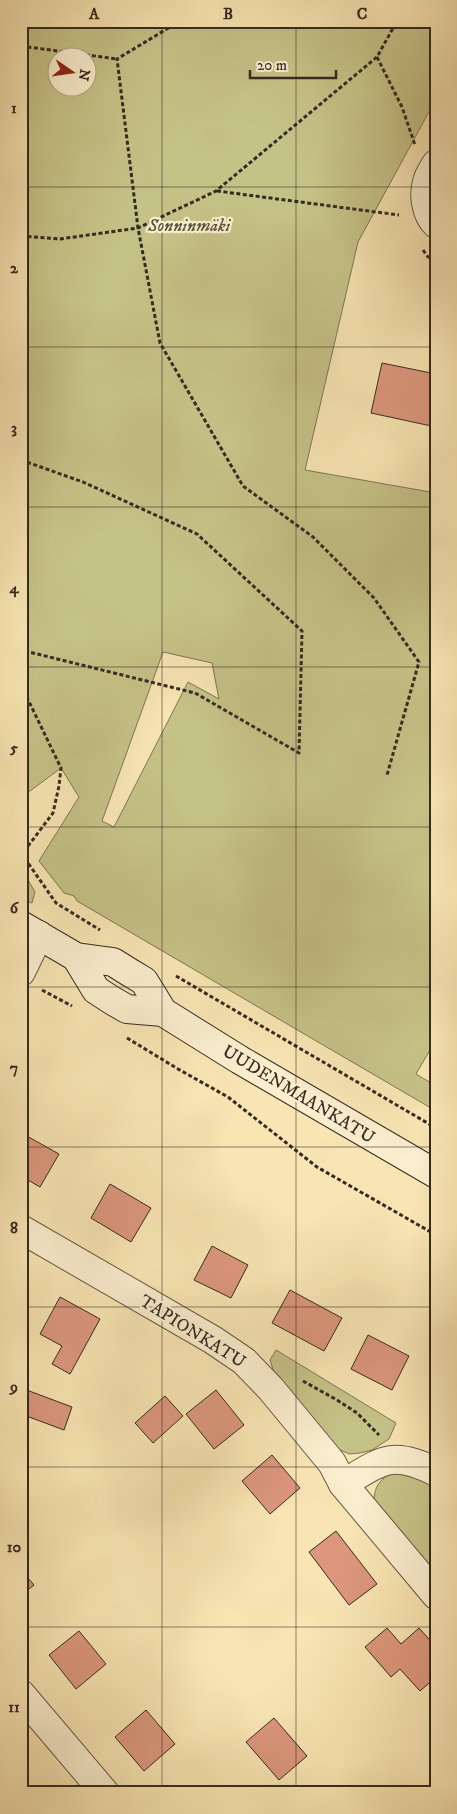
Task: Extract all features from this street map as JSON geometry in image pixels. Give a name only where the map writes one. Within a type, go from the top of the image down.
[{"type":"street","points":[[431,173],[426,204],[433,222]]},
{"type":"street","points":[[30,930],[31,980]]},
{"type":"street","name":"UUDENMAANKATU","points":[[30,930],[76,957],[113,962],[144,981],[163,1012],[240,1060],[436,1174]]},
{"type":"street","name":"TAPIONKATU","points":[[21,1229],[213,1340],[244,1361],[271,1389],[332,1463],[343,1484],[436,1595]]},
{"type":"street","points":[[343,1484],[379,1462],[399,1458],[418,1462],[436,1472]]},
{"type":"street","points":[[21,1694],[105,1793]]},
{"type":"path","points":[[21,46],[117,59],[180,21]]},
{"type":"path","points":[[21,236],[60,239],[138,228],[216,191],[377,58],[396,21]]},
{"type":"path","points":[[377,58],[402,107],[431,173]]},
{"type":"path","points":[[117,59],[138,228],[160,343],[243,486],[313,537],[374,598],[419,662],[387,775]]},
{"type":"path","points":[[216,191],[433,222]]},
{"type":"path","points":[[21,460],[83,482],[197,534],[302,631],[298,753],[195,693],[21,650]]},
{"type":"path","points":[[22,686],[61,768],[53,813],[22,854],[56,903],[106,934]]},
{"type":"path","points":[[174,975],[436,1128]]},
{"type":"path","points":[[31,980],[75,1008]]},
{"type":"path","points":[[124,1036],[228,1097],[317,1167],[436,1235]]},
{"type":"path","points":[[295,1378],[338,1400],[357,1413],[399,1458]]},
{"type":"green space","name":"Sonninmäki","points":[[21,21],[436,21],[436,99],[358,242],[305,470],[436,493],[436,1046],[433,1045],[416,1074],[436,1086],[436,1111],[77,901],[74,896],[64,893],[39,861],[79,797],[61,768],[30,791],[21,793]],"holes":[[[163,652],[212,663],[219,699],[188,682],[114,827],[102,821]]]},
{"type":"green space","points":[[21,868],[35,892],[32,903],[21,899]]},
{"type":"green space","points":[[276,1350],[396,1423],[389,1439],[372,1450],[360,1453],[349,1454],[336,1448],[275,1376],[270,1360]]},
{"type":"green space","points":[[394,1471],[411,1474],[436,1487],[436,1576],[374,1503],[377,1487],[385,1477]]},
{"type":"building","points":[[382,363],[436,374],[436,427],[371,413]]},
{"type":"building","points":[[25,1135],[59,1154],[40,1187],[21,1176],[21,1142]]},
{"type":"building","points":[[110,1184],[151,1208],[131,1242],[91,1218]]},
{"type":"building","points":[[212,1246],[248,1265],[231,1298],[194,1280]]},
{"type":"building","points":[[290,1290],[342,1318],[324,1351],[272,1323]]},
{"type":"building","points":[[60,1297],[100,1319],[70,1374],[52,1364],[62,1346],[40,1334]]},
{"type":"building","points":[[368,1335],[409,1356],[392,1390],[351,1369]]},
{"type":"building","points":[[24,1389],[72,1407],[64,1430],[21,1414],[21,1398]]},
{"type":"building","points":[[216,1390],[244,1425],[214,1449],[186,1414]]},
{"type":"building","points":[[165,1396],[183,1416],[153,1443],[135,1423]]},
{"type":"building","points":[[272,1455],[300,1488],[270,1514],[242,1481]]},
{"type":"building","points":[[336,1531],[377,1584],[349,1605],[309,1552]]},
{"type":"building","points":[[21,1570],[34,1585],[21,1595]]},
{"type":"building","points":[[387,1628],[401,1644],[419,1628],[436,1647],[436,1677],[420,1691],[400,1669],[391,1677],[365,1647]]},
{"type":"building","points":[[79,1631],[106,1664],[76,1689],[49,1655]]},
{"type":"building","points":[[146,1710],[175,1744],[144,1771],[115,1737]]},
{"type":"building","points":[[274,1718],[307,1756],[279,1780],[246,1742]]},
{"type":"building","points":[[49,1787],[54,1793],[42,1793]]}]
